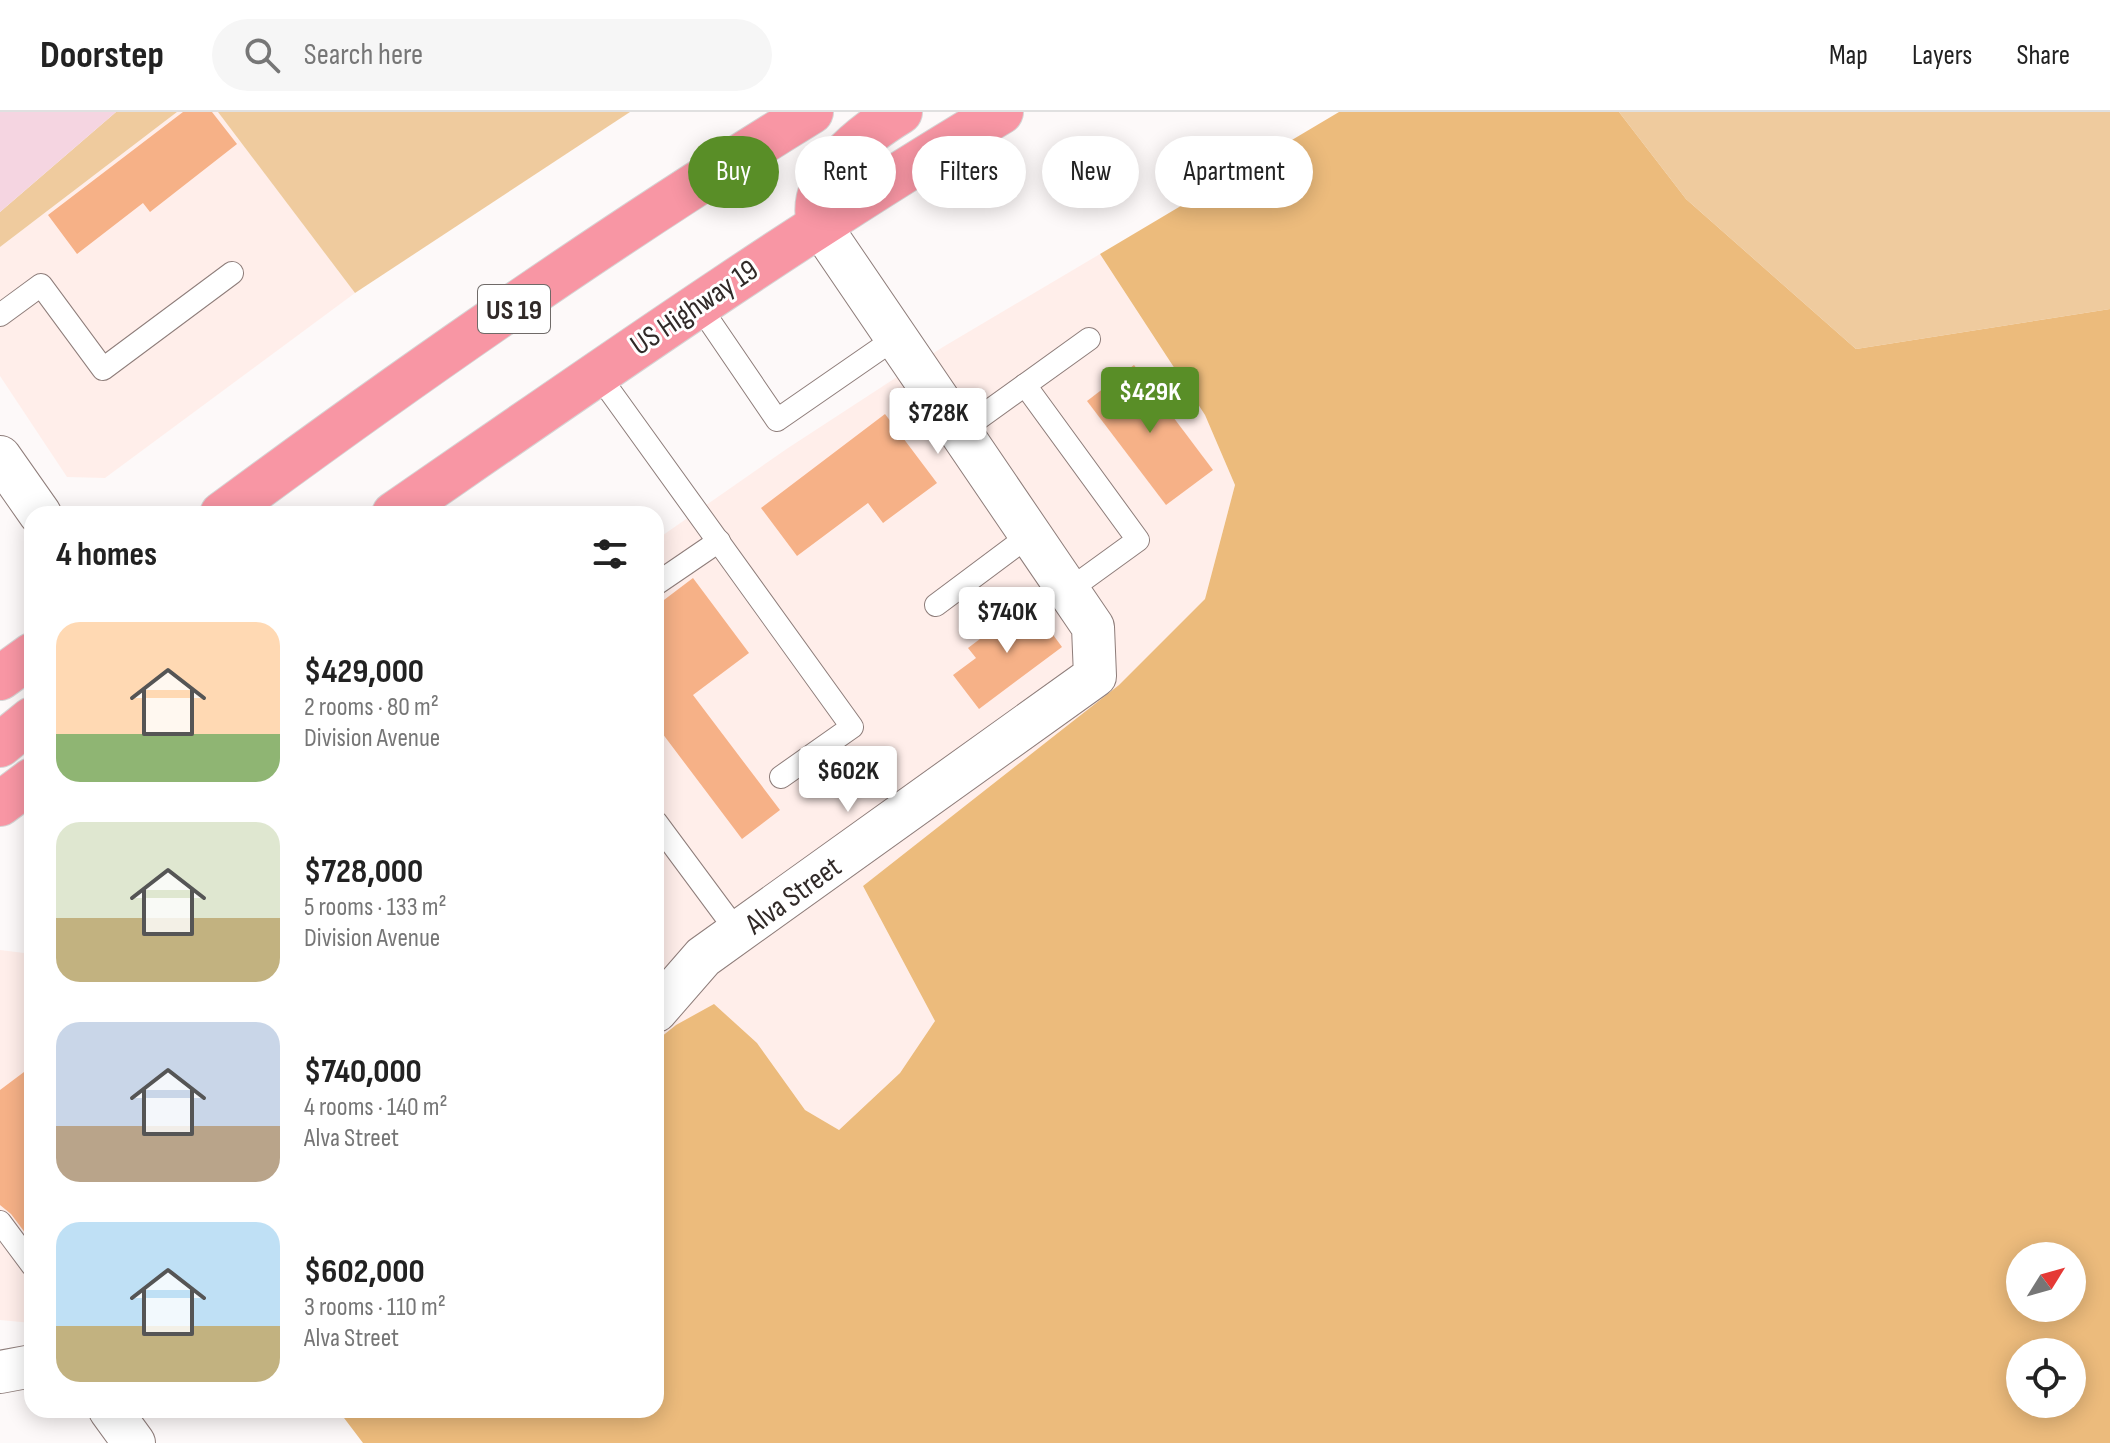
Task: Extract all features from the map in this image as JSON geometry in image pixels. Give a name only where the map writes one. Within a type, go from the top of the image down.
[{"type":"highway","name":"US 19","points":[[233,506],[578,265],[811,112]]},
{"type":"highway","points":[[819,224],[816,212],[818,197],[846,153],[874,128],[900,112]]},
{"type":"highway","name":"US Highway 19","points":[[417,506],[597,373],[698,304],[819,224],[1001,112]]},
{"type":"highway","points":[[0,678],[24,661]]},
{"type":"highway","points":[[0,745],[24,726]]},
{"type":"highway","points":[[0,804],[24,786]]},
{"type":"street","points":[[819,224],[1069,590]]},
{"type":"street","points":[[0,457],[34,506]]},
{"type":"street","name":"Alva Street","points":[[664,1002],[703,957],[1095,676],[1093,627],[1069,590]]},
{"type":"street","points":[[0,1372],[24,1368]]},
{"type":"street","points":[[116,1418],[134,1443]]},
{"type":"lane","points":[[0,315],[41,285],[103,369],[232,273]]},
{"type":"lane","points":[[698,304],[777,420],[897,337]]},
{"type":"lane","points":[[961,431],[1089,339]]},
{"type":"lane","points":[[597,373],[852,727],[781,777]]},
{"type":"lane","points":[[1025,385],[1138,540],[1069,590]]},
{"type":"lane","points":[[936,605],[1031,534]]},
{"type":"lane","points":[[664,579],[719,541]]},
{"type":"lane","points":[[664,833],[739,934]]},
{"type":"lane","points":[[0,1222],[24,1254]]},
{"type":"shaded area","points":[[0,112],[116,112],[0,212]]},
{"type":"shaded area","points":[[116,112],[177,112],[0,247],[0,212]]},
{"type":"shaded area","points":[[177,112],[218,112],[355,293],[105,478],[67,477],[0,376],[0,247]]},
{"type":"shaded area","points":[[218,112],[630,112],[355,293]]},
{"type":"shaded area","points":[[1339,112],[1619,112],[1686,199],[1856,349],[2110,309],[2110,1443],[363,1443],[344,1418],[664,1418],[664,1035],[714,1004],[757,1043],[805,1110],[839,1130],[900,1073],[935,1021],[863,886],[1119,685],[1205,599],[1235,485],[1205,415],[1100,254],[1177,208],[1313,208],[1313,136],[1299,136]]},
{"type":"shaded area","points":[[1619,112],[2110,112],[2110,309],[1856,349],[1686,199]]},
{"type":"shaded area","points":[[1100,254],[1205,415],[1235,485],[1205,599],[1119,685],[863,886],[935,1021],[900,1073],[839,1130],[805,1110],[757,1043],[676,1025],[664,1035],[664,534],[788,448],[943,347]]},
{"type":"shaded area","points":[[0,950],[24,953],[24,1322],[0,1320]]},
{"type":"building","points":[[183,112],[212,112],[237,144],[150,212],[143,203],[77,254],[48,215]]},
{"type":"building","points":[[1134,365],[1213,470],[1166,505],[1087,401]]},
{"type":"building","points":[[885,414],[937,483],[883,523],[868,503],[797,556],[761,508]]},
{"type":"building","points":[[693,578],[749,653],[693,695],[780,810],[742,839],[664,736],[664,600]]},
{"type":"building","points":[[1029,602],[1062,647],[979,709],[953,675],[976,658],[968,648]]},
{"type":"building","points":[[24,1072],[24,1231],[0,1205],[0,1090]]}]
